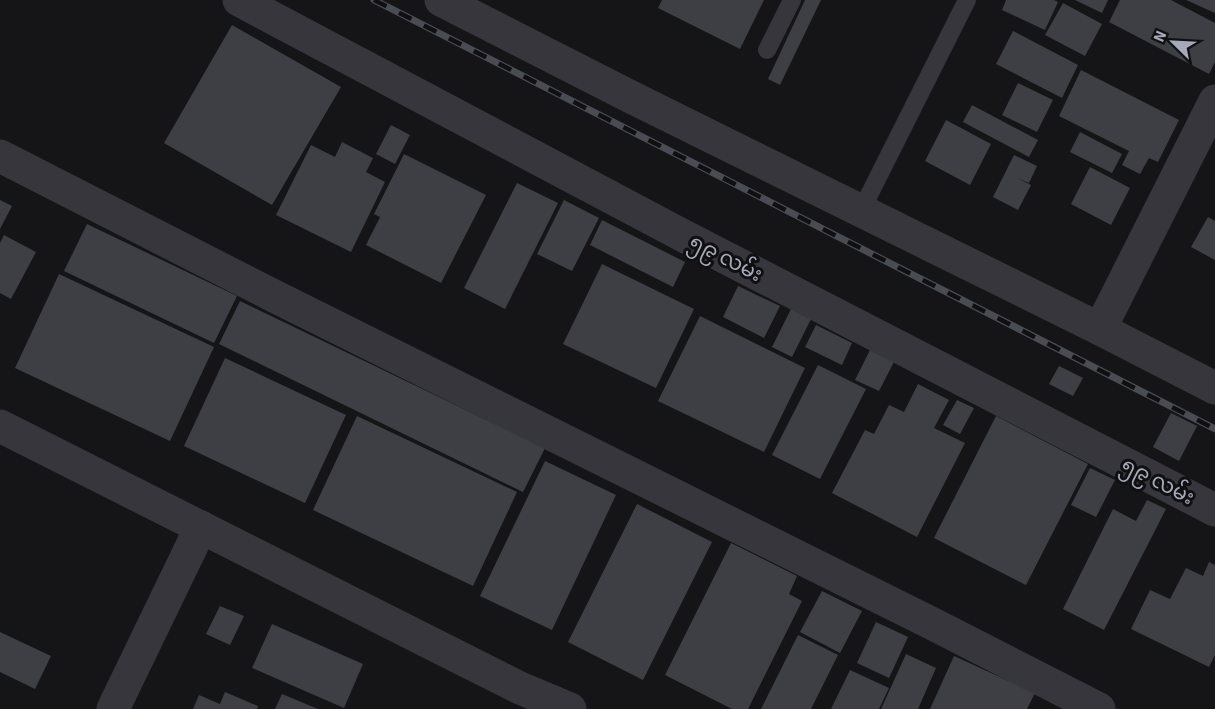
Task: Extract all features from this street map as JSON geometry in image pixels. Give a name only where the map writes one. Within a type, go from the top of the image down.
[{"type":"street","name":"၅၉ လမ်း","points":[[239,0],[680,234],[1215,510]]},
{"type":"street","points":[[441,0],[1215,388]]},
{"type":"street","points":[[1100,329],[1215,100]]},
{"type":"street","points":[[0,156],[272,295],[1099,709]]},
{"type":"street","points":[[0,426],[520,688],[565,708]]},
{"type":"street","points":[[113,709],[201,527]]},
{"type":"lane","points":[[767,50],[792,0]]},
{"type":"lane","points":[[861,211],[967,0]]},
{"type":"building","points":[[662,0],[764,0],[740,49],[658,8]]},
{"type":"building","points":[[805,0],[821,0],[780,85],[768,79]]},
{"type":"building","points":[[1006,0],[1054,0],[1058,2],[1045,30],[1002,10]]},
{"type":"building","points":[[1075,0],[1108,0],[1102,13]]},
{"type":"building","points":[[1120,0],[1171,0],[1215,23],[1215,62],[1209,74],[1109,22]]},
{"type":"building","points":[[1186,0],[1215,0],[1215,13]]},
{"type":"building","points":[[1063,3],[1102,24],[1085,56],[1045,35]]},
{"type":"building","points":[[232,25],[341,87],[272,205],[164,143]]},
{"type":"building","points":[[1013,31],[1078,65],[1062,98],[996,64]]},
{"type":"building","points":[[1081,70],[1179,120],[1158,162],[1149,158],[1140,174],[1122,165],[1129,151],[1059,116]]},
{"type":"building","points":[[1018,83],[1053,100],[1037,132],[1002,115]]},
{"type":"building","points":[[972,105],[1038,140],[1029,157],[963,122]]},
{"type":"building","points":[[946,120],[991,144],[970,185],[925,161]]},
{"type":"building","points":[[391,125],[410,135],[395,164],[376,154]]},
{"type":"building","points":[[1080,132],[1122,154],[1112,173],[1070,152]]},
{"type":"building","points":[[342,142],[373,158],[366,172],[385,182],[351,252],[276,215],[311,145],[335,157]]},
{"type":"building","points":[[404,154],[486,195],[441,283],[366,245],[380,217],[374,214]]},
{"type":"building","points":[[1014,155],[1037,166],[1029,183],[1017,178],[1031,185],[1018,210],[993,197]]},
{"type":"building","points":[[1090,167],[1130,188],[1111,225],[1071,204]]},
{"type":"building","points":[[517,183],[558,203],[505,309],[464,288]]},
{"type":"building","points":[[0,200],[12,206],[0,229]]},
{"type":"building","points":[[564,200],[599,218],[572,271],[537,254]]},
{"type":"building","points":[[1208,217],[1215,221],[1215,260],[1191,247]]},
{"type":"building","points":[[602,220],[685,262],[673,287],[590,245]]},
{"type":"building","points":[[87,224],[237,296],[214,343],[64,271]]},
{"type":"building","points":[[4,235],[36,252],[11,299],[0,293],[0,243]]},
{"type":"building","points":[[602,264],[694,309],[656,388],[563,344]]},
{"type":"building","points":[[59,274],[214,347],[170,441],[15,368]]},
{"type":"building","points":[[738,286],[780,306],[764,338],[723,317]]},
{"type":"building","points":[[240,301],[545,448],[523,492],[219,344]]},
{"type":"building","points":[[792,307],[812,317],[792,357],[772,347]]},
{"type":"building","points":[[700,316],[805,368],[764,452],[658,401]]},
{"type":"building","points":[[816,325],[852,343],[842,365],[805,347]]},
{"type":"building","points":[[873,344],[897,356],[879,391],[855,380]]},
{"type":"building","points":[[225,358],[346,415],[305,503],[184,446]]},
{"type":"building","points":[[818,365],[866,389],[820,479],[772,455]]},
{"type":"building","points":[[1059,366],[1083,378],[1073,396],[1049,384]]},
{"type":"building","points":[[918,384],[949,400],[934,428],[965,443],[917,537],[832,493],[865,430],[874,434],[889,405],[904,412]]},
{"type":"building","points":[[957,400],[974,408],[960,434],[943,425]]},
{"type":"building","points":[[1171,413],[1197,426],[1179,461],[1153,447]]},
{"type":"building","points":[[357,416],[517,492],[473,586],[313,510]]},
{"type":"building","points":[[996,416],[1088,464],[1026,585],[934,538]]},
{"type":"building","points":[[545,461],[616,495],[552,630],[480,596]]},
{"type":"building","points":[[1090,468],[1115,480],[1096,517],[1071,505]]},
{"type":"building","points":[[1147,500],[1166,509],[1104,630],[1063,609],[1113,509],[1136,521]]},
{"type":"building","points":[[637,504],[712,542],[643,680],[568,642]]},
{"type":"building","points":[[731,543],[797,576],[789,594],[802,601],[748,709],[732,709],[665,675]]},
{"type":"building","points":[[1209,562],[1215,565],[1215,655],[1209,667],[1131,629],[1150,590],[1170,599],[1186,568],[1203,576]]},
{"type":"building","points":[[822,591],[862,611],[840,653],[800,632]]},
{"type":"building","points":[[220,606],[244,616],[230,645],[206,634]]},
{"type":"building","points":[[876,622],[908,637],[889,678],[857,663]]},
{"type":"building","points":[[272,624],[363,664],[344,708],[252,668]]},
{"type":"building","points":[[0,632],[51,656],[35,689],[0,672]]},
{"type":"building","points":[[798,635],[838,655],[811,709],[761,709]]},
{"type":"building","points":[[906,654],[936,668],[918,709],[881,709]]},
{"type":"building","points":[[954,656],[1035,693],[1027,709],[930,709]]},
{"type":"building","points":[[850,670],[889,688],[879,709],[831,709]]},
{"type":"building","points":[[225,692],[258,706],[257,709],[193,709],[199,695],[220,704]]},
{"type":"building","points":[[282,694],[318,709],[275,709]]},
{"type":"railway","points":[[374,0],[1215,429]]}]
